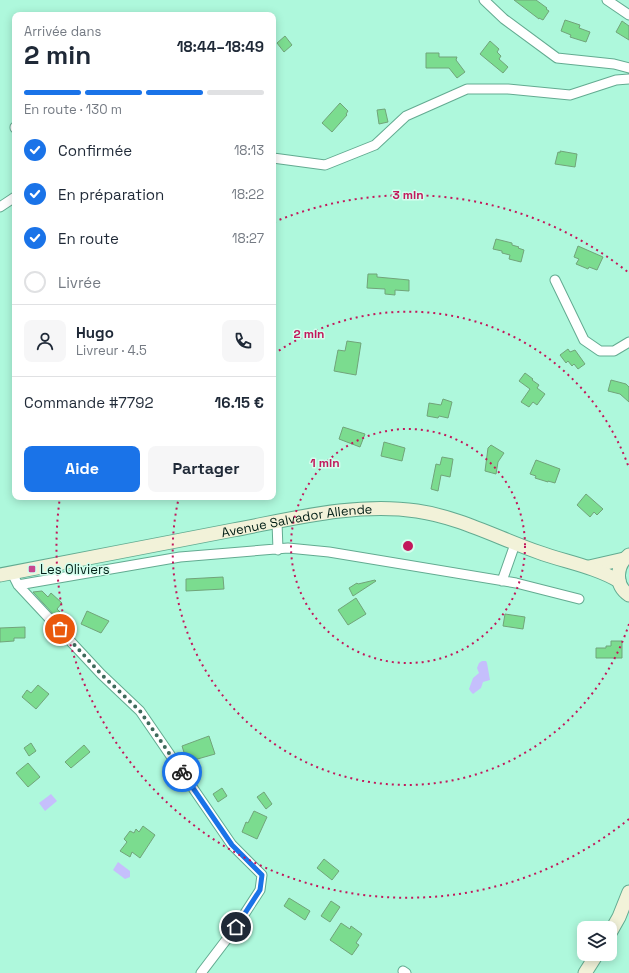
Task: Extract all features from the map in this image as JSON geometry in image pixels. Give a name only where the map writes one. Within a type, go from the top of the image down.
[{"type":"main road","name":"Avenue Salvador Allende","points":[[6,574],[328,512],[364,509],[417,511],[469,526],[560,560],[589,567],[619,581]]},
{"type":"main road","name":"Avenue Salvador Allende","points":[[589,567],[627,557]]},
{"type":"main road","points":[[627,557],[619,569],[619,581],[628,595]]},
{"type":"main road","points":[[617,921],[629,892]]},
{"type":"main road","points":[[585,973],[593,961]]},
{"type":"street","points":[[484,0],[504,19],[557,58],[614,64],[629,68]]},
{"type":"street","points":[[607,0],[629,15]]},
{"type":"street","points":[[276,158],[325,165],[376,145],[406,116],[467,89],[508,89],[570,95],[616,80],[629,79]]},
{"type":"street","points":[[0,208],[12,199]]},
{"type":"street","points":[[555,280],[584,340],[600,351],[614,351],[629,342]]},
{"type":"street","points":[[277,522],[278,550]]},
{"type":"street","points":[[502,581],[515,544]]},
{"type":"street","points":[[18,585],[180,557],[288,548],[329,552],[502,581],[579,600]]},
{"type":"street","points":[[6,574],[101,674],[140,711],[232,845],[262,875],[260,890],[236,927],[201,973]]},
{"type":"shaded area","points":[[486,661],[487,663],[490,680],[483,682],[481,688],[473,694],[469,689],[473,678],[479,673],[477,668],[479,663]]},
{"type":"shaded area","points":[[51,794],[57,801],[45,811],[39,803]]},
{"type":"shaded area","points":[[118,862],[130,871],[130,877],[125,879],[113,870]]},
{"type":"building","points":[[514,0],[536,0],[549,11],[543,20],[539,19]]},
{"type":"building","points":[[565,20],[580,25],[579,28],[590,32],[586,42],[570,37],[571,35],[561,31]]},
{"type":"building","points":[[622,21],[629,26],[629,40],[616,32]]},
{"type":"building","points":[[285,36],[292,45],[284,52],[277,43]]},
{"type":"building","points":[[490,41],[499,49],[497,52],[501,56],[499,59],[508,67],[503,73],[480,54]]},
{"type":"building","points":[[426,53],[439,53],[439,57],[457,57],[456,60],[465,72],[457,78],[449,68],[426,68]]},
{"type":"building","points":[[340,103],[348,111],[346,114],[347,115],[332,132],[322,123]]},
{"type":"building","points":[[385,109],[388,122],[379,124],[377,110]]},
{"type":"building","points":[[560,151],[577,154],[575,167],[555,164],[558,152],[560,153]]},
{"type":"building","points":[[496,239],[512,243],[512,245],[524,250],[521,262],[509,259],[510,255],[493,249]]},
{"type":"building","points":[[578,246],[603,257],[597,270],[589,267],[588,269],[576,264],[579,259],[574,257]]},
{"type":"building","points":[[368,274],[377,274],[377,277],[409,280],[409,291],[395,290],[395,295],[385,294],[385,289],[367,288]]},
{"type":"building","points":[[347,341],[361,343],[356,375],[334,371],[338,350],[345,351]]},
{"type":"building","points":[[568,349],[570,352],[575,350],[585,364],[578,369],[574,364],[572,366],[568,361],[566,363],[560,355]]},
{"type":"building","points":[[525,373],[539,385],[537,388],[545,394],[537,405],[533,402],[529,407],[521,402],[530,389],[519,381]]},
{"type":"building","points":[[611,380],[626,384],[629,387],[629,402],[620,394],[608,391]]},
{"type":"building","points":[[443,399],[452,402],[448,418],[427,416],[429,403],[441,405]]},
{"type":"building","points":[[343,427],[365,434],[360,447],[339,439]]},
{"type":"building","points":[[384,442],[405,448],[402,461],[381,456]]},
{"type":"building","points":[[491,445],[504,453],[498,462],[496,474],[485,471],[488,448]]},
{"type":"building","points":[[442,457],[453,459],[450,477],[441,475],[438,491],[431,489],[436,464],[440,465]]},
{"type":"building","points":[[536,460],[560,469],[555,483],[535,478],[536,476],[530,474]]},
{"type":"building","points":[[586,494],[603,509],[597,515],[594,512],[590,517],[577,505]]},
{"type":"building","points":[[223,577],[224,589],[186,591],[186,579]]},
{"type":"building","points":[[376,581],[353,596],[349,588],[357,583]]},
{"type":"building","points":[[42,591],[48,597],[51,593],[62,603],[57,609],[60,612],[55,616],[33,592]]},
{"type":"building","points":[[356,598],[366,614],[348,625],[338,610]]},
{"type":"building","points":[[87,611],[109,621],[101,633],[81,624]]},
{"type":"building","points":[[505,614],[525,617],[523,629],[503,626]]},
{"type":"building","points":[[25,627],[25,638],[14,638],[14,641],[0,642],[0,628]]},
{"type":"building","points":[[611,641],[622,641],[622,658],[596,658],[596,648],[606,648],[606,646],[611,646]]},
{"type":"building","points":[[38,685],[49,694],[36,709],[22,697],[27,690],[31,693]]},
{"type":"building","points":[[209,736],[215,754],[187,762],[182,746]]},
{"type":"building","points":[[31,743],[36,751],[29,756],[24,748]]},
{"type":"building","points":[[84,745],[90,752],[71,768],[65,762]]},
{"type":"building","points":[[28,763],[40,777],[28,787],[16,773]]},
{"type":"building","points":[[222,788],[227,796],[218,802],[213,794]]},
{"type":"building","points":[[264,792],[272,804],[266,809],[257,797]]},
{"type":"building","points":[[254,811],[267,817],[257,839],[242,832],[246,822],[248,823]]},
{"type":"building","points":[[143,826],[155,835],[140,858],[132,852],[130,857],[120,851],[127,842],[124,839],[130,831],[134,833],[136,829],[139,832]]},
{"type":"building","points":[[324,859],[339,871],[332,880],[317,868]]},
{"type":"building","points":[[289,898],[310,911],[305,920],[284,906]]},
{"type":"building","points":[[331,901],[340,907],[330,922],[321,916]]},
{"type":"building","points":[[341,923],[350,929],[351,926],[362,934],[356,943],[359,945],[352,955],[330,940]]},
{"type":"way so far","points":[[60,629],[101,674],[140,711],[182,772]]},
{"type":"place","name":"Les Oliviers","points":[[32,569]]},
{"type":"route","points":[[182,772],[232,845],[262,875],[260,890],[236,927]]}]
